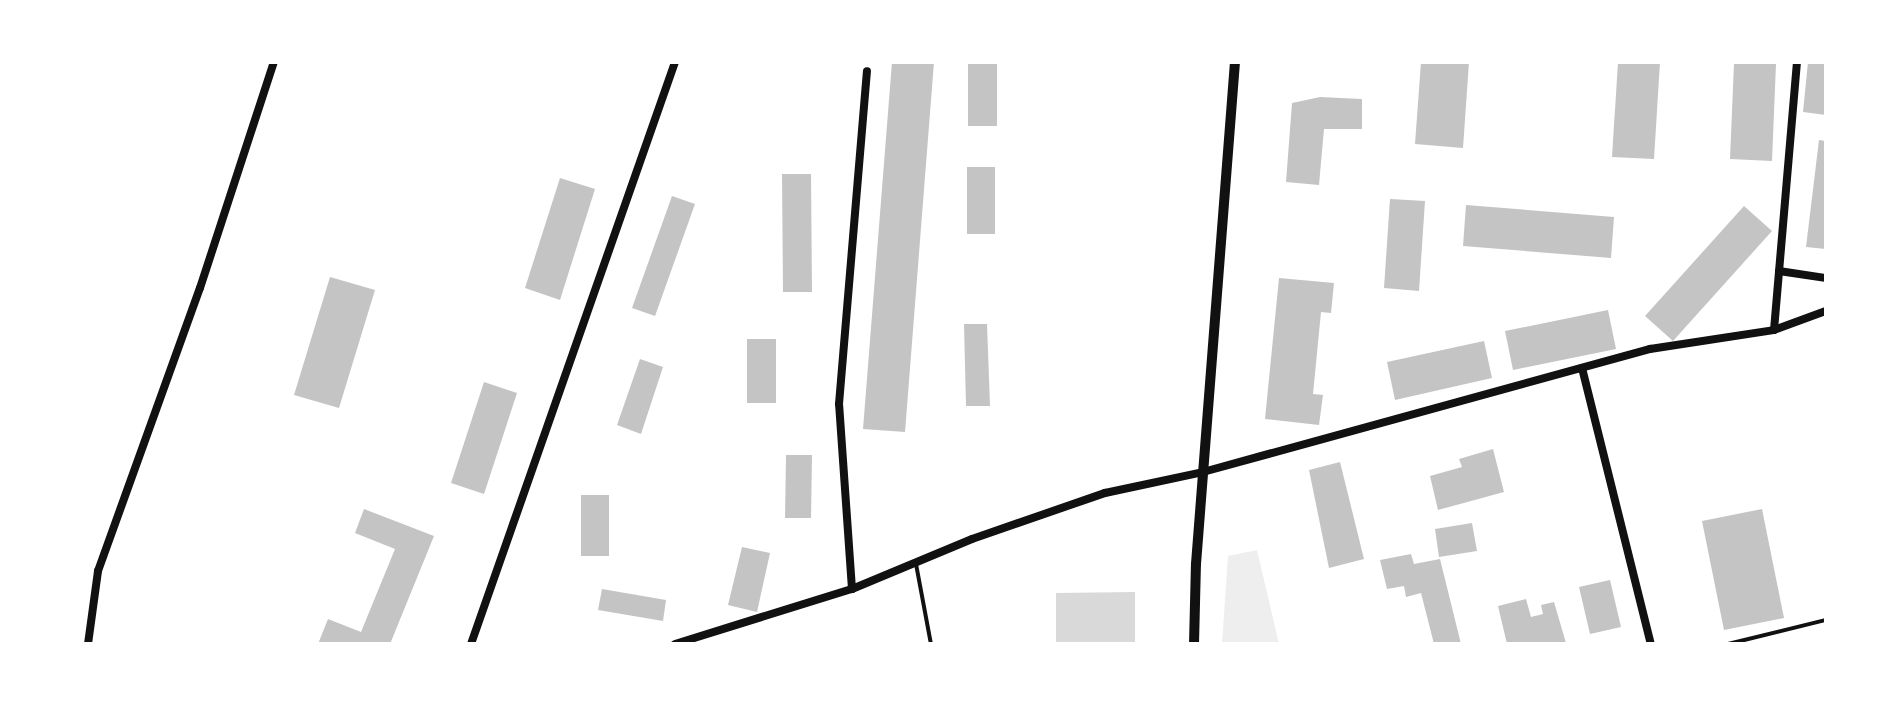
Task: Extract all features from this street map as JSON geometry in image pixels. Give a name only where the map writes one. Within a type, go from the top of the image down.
[{"type":"street","points":[[88,644],[98,571],[200,288],[274,62]]},
{"type":"street","points":[[471,644],[675,62]]},
{"type":"street","points":[[1194,644],[1203,472],[1235,62]]},
{"type":"street","points":[[1774,330],[1797,62]]},
{"type":"street","points":[[852,589],[839,404],[867,71]]},
{"type":"street","points":[[1779,271],[1826,278]]},
{"type":"street","points":[[675,644],[852,589],[916,562],[1105,493],[1203,472],[1650,349],[1774,330],[1826,311]]},
{"type":"street","points":[[1582,368],[1651,644]]},
{"type":"lane","points":[[916,562],[931,644]]},
{"type":"lane","points":[[1728,644],[1826,620]]},
{"type":"shaded area","points":[[1257,550],[1279,644],[1222,644],[1228,556]]},
{"type":"shaded area","points":[[1135,592],[1135,644],[1056,644],[1056,593]]},
{"type":"building","points":[[892,62],[934,62],[905,432],[863,429]]},
{"type":"building","points":[[968,62],[997,62],[997,126],[968,126]]},
{"type":"building","points":[[1421,62],[1469,62],[1463,148],[1415,144]]},
{"type":"building","points":[[1618,62],[1660,62],[1654,159],[1612,157]]},
{"type":"building","points":[[1808,62],[1826,62],[1826,115],[1803,112]]},
{"type":"building","points":[[1734,63],[1776,64],[1772,161],[1730,159]]},
{"type":"building","points":[[1320,97],[1362,99],[1362,129],[1324,129],[1319,185],[1286,182],[1292,103]]},
{"type":"building","points":[[1819,140],[1826,141],[1826,249],[1806,247]]},
{"type":"building","points":[[967,167],[995,167],[995,234],[967,234]]},
{"type":"building","points":[[782,174],[811,174],[812,292],[783,292]]},
{"type":"building","points":[[560,178],[595,189],[560,300],[525,288]]},
{"type":"building","points":[[672,196],[695,204],[655,316],[632,308]]},
{"type":"building","points":[[1390,199],[1425,201],[1419,291],[1384,288]]},
{"type":"building","points":[[1466,205],[1614,217],[1611,258],[1463,246]]},
{"type":"building","points":[[1744,206],[1772,231],[1673,341],[1645,316]]},
{"type":"building","points":[[330,277],[375,290],[339,408],[294,395]]},
{"type":"building","points":[[1279,278],[1334,283],[1331,313],[1321,312],[1313,394],[1323,395],[1319,425],[1265,419]]},
{"type":"building","points":[[1608,310],[1616,349],[1513,370],[1505,331]]},
{"type":"building","points":[[964,324],[987,324],[990,406],[966,406]]},
{"type":"building","points":[[747,339],[776,339],[776,403],[747,403]]},
{"type":"building","points":[[1484,341],[1492,378],[1395,400],[1387,362]]},
{"type":"building","points":[[640,359],[663,367],[641,434],[617,425]]},
{"type":"building","points":[[484,382],[517,393],[484,494],[451,483]]},
{"type":"building","points":[[1493,449],[1504,492],[1438,510],[1430,476],[1462,467],[1459,459]]},
{"type":"building","points":[[786,455],[812,455],[811,518],[785,518]]},
{"type":"building","points":[[1340,462],[1364,559],[1329,568],[1309,470]]},
{"type":"building","points":[[581,495],[609,495],[609,556],[581,556]]},
{"type":"building","points":[[364,509],[434,536],[390,644],[318,644],[328,619],[361,632],[395,549],[355,533]]},
{"type":"building","points":[[1762,509],[1784,618],[1724,630],[1702,521]]},
{"type":"building","points":[[1472,523],[1477,551],[1439,557],[1435,529]]},
{"type":"building","points":[[742,547],[770,553],[757,612],[728,605]]},
{"type":"building","points":[[1411,554],[1414,564],[1440,559],[1461,644],[1434,644],[1421,593],[1406,597],[1404,586],[1387,589],[1380,560]]},
{"type":"building","points":[[1610,580],[1621,627],[1590,634],[1579,587]]},
{"type":"building","points":[[602,589],[666,600],[663,621],[598,610]]},
{"type":"building","points":[[1526,599],[1531,617],[1543,614],[1541,605],[1554,602],[1566,643],[1507,644],[1498,606]]}]
